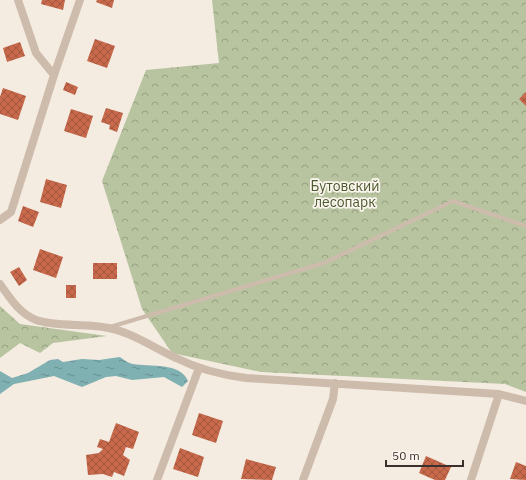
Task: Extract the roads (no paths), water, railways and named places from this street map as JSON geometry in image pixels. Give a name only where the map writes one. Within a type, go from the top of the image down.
[{"type":"street","points":[[18,0],[36,53],[54,75]]},
{"type":"street","points":[[0,220],[11,212],[54,75],[80,0]]},
{"type":"street","points":[[0,284],[20,310],[38,320],[108,328],[127,334],[177,359],[222,375],[246,378],[499,394],[526,402]]},
{"type":"street","points":[[157,480],[199,368]]},
{"type":"street","points":[[303,480],[333,399],[334,383]]},
{"type":"street","points":[[471,480],[499,394]]},
{"type":"lane","points":[[108,328],[324,263],[453,201],[526,226]]},
{"type":"water","points":[[120,357],[133,364],[172,368],[184,375],[188,381],[182,387],[164,377],[132,380],[116,376],[106,377],[82,387],[54,376],[14,384],[0,394],[0,371],[12,378],[28,373],[50,360],[58,359],[63,362],[82,359],[99,360]]},
{"type":"park label","name":"Бутовский лесопарк","points":[[345,194]]}]
